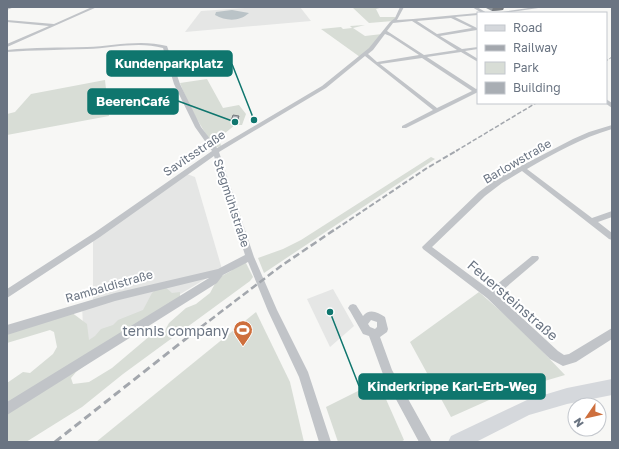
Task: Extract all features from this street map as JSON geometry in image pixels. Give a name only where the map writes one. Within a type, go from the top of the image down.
[{"type":"main road","points":[[457,442],[527,408],[567,396],[612,387]]},
{"type":"street","points":[[7,9],[12,7]]},
{"type":"street","points":[[7,46],[95,7]]},
{"type":"street","name":"Savitsstraße","points":[[7,294],[97,235],[216,152],[324,87],[366,54],[397,19],[402,7]]},
{"type":"street","points":[[474,7],[483,12]]},
{"type":"street","points":[[505,12],[543,7]]},
{"type":"street","points":[[393,22],[477,14]]},
{"type":"street","points":[[452,16],[477,30]]},
{"type":"street","points":[[413,20],[477,60]]},
{"type":"street","points":[[7,21],[54,26]]},
{"type":"street","points":[[436,34],[477,30]]},
{"type":"street","points":[[385,32],[477,91]]},
{"type":"street","name":"Stegmühlstraße","points":[[7,51],[33,48],[74,48],[142,44],[163,46],[167,50],[177,84],[186,103],[198,127],[216,152],[250,257],[273,311],[304,376],[324,442]]},
{"type":"street","points":[[377,63],[477,48]]},
{"type":"street","points":[[366,54],[437,111]]},
{"type":"street","points":[[404,127],[477,91]]},
{"type":"street","name":"Barlowstraße","points":[[426,247],[499,180],[582,136],[612,127]]},
{"type":"street","points":[[522,168],[592,220],[612,237]]},
{"type":"street","points":[[592,220],[612,214]]},
{"type":"street","name":"Feuersteinstraße","points":[[426,247],[490,295],[554,355],[563,361],[572,358],[612,333]]},
{"type":"street","points":[[7,409],[214,280],[220,272],[250,257]]},
{"type":"street","points":[[490,295],[535,258]]},
{"type":"street","name":"Rambaldistraße","points":[[7,330],[115,297],[220,272]]},
{"type":"street","points":[[353,308],[363,323],[365,329],[373,334],[388,373],[426,442]]},
{"type":"street","points":[[363,323],[369,316],[376,316],[381,320],[383,329],[379,333],[373,334]]},
{"type":"shaded area","points":[[258,7],[300,7],[311,21],[185,32],[201,11]]},
{"type":"shaded area","points":[[232,10],[249,13],[241,18],[232,20],[215,15],[216,12]]},
{"type":"shaded area","points":[[187,174],[195,177],[222,269],[84,352],[82,304],[93,300],[93,240]]},
{"type":"shaded area","points":[[333,289],[354,326],[330,347],[307,299]]},
{"type":"green space","points":[[352,7],[383,7],[376,9],[380,17],[396,17],[393,21],[369,23]]},
{"type":"green space","points":[[365,25],[353,28],[365,36],[382,34],[360,57],[321,29],[341,27],[343,29],[352,28],[350,26]]},
{"type":"green space","points":[[207,79],[223,108],[239,105],[246,114],[242,125],[235,125],[219,138],[221,146],[215,148],[196,117],[180,83]]},
{"type":"green space","points":[[105,80],[109,116],[7,135],[7,114],[15,112],[31,94]]},
{"type":"green space","points":[[431,157],[435,159],[264,273],[258,258],[283,249],[301,240]]},
{"type":"green space","points":[[245,261],[253,277],[250,281],[123,374],[82,407],[26,442],[7,442],[7,383],[23,372],[30,373],[53,354],[57,347],[54,332],[50,330],[7,343],[7,331],[71,312],[87,324],[89,340],[101,329],[113,325],[118,320],[143,310],[152,293],[158,287],[164,286],[172,293],[180,292],[180,297],[76,372],[71,378],[73,384],[89,382],[112,368],[151,335],[164,332],[169,323],[186,308],[196,304],[210,293],[218,278],[231,271],[236,265]]},
{"type":"green space","points":[[479,292],[519,327],[565,375],[507,392],[451,417],[410,342]]},
{"type":"green space","name":"tennis company","points":[[256,312],[290,382],[304,442],[96,442]]},
{"type":"green space","points":[[378,381],[404,440],[401,442],[338,442],[326,407]]},
{"type":"building","points":[[233,115],[239,116],[237,121],[231,121]]},
{"type":"railway","points":[[607,60],[612,57]]},
{"type":"railway","points":[[456,151],[534,104]]},
{"type":"railway","points":[[336,229],[427,168],[458,150]]},
{"type":"railway","points":[[201,327],[281,266],[337,228]]},
{"type":"railway","points":[[55,442],[202,326]]},
{"type":"place","name":"Kundenparkplatz","points":[[254,120]]},
{"type":"place","name":"BeerenCafé","points":[[235,122]]},
{"type":"place","name":"Kinderkrippe Karl-Erb-Weg","points":[[330,312]]},
{"type":"place","name":"tennis company","points":[[243,347]]}]
